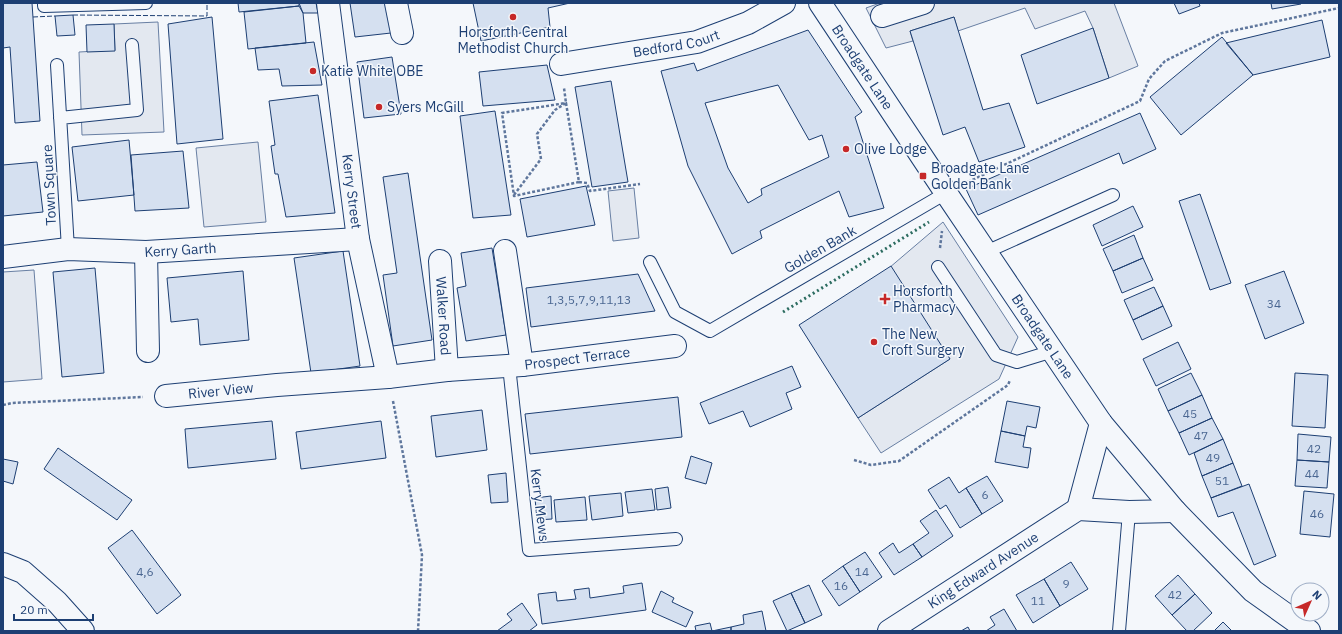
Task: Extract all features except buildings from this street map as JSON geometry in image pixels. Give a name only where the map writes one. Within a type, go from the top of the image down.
[{"type":"street","name":"Kerry Street","points":[[328,3],[358,239],[388,377]]},
{"type":"street","points":[[396,3],[402,33]]},
{"type":"street","name":"Bedford Court","points":[[561,64],[697,42],[748,23],[784,3]]},
{"type":"street","name":"Broadgate Lane","points":[[820,3],[1101,423],[1175,511],[1253,591],[1309,631]]},
{"type":"street","points":[[882,16],[923,3]]},
{"type":"street","name":"Kerry Garth","points":[[3,257],[68,249],[146,252],[358,239]]},
{"type":"street","name":"Prospect Terrace","points":[[506,251],[515,366],[675,346]]},
{"type":"street","points":[[146,252],[148,351]]},
{"type":"street","name":"Walker Road","points":[[440,261],[447,370]]},
{"type":"street","points":[[388,377],[447,370],[515,366]]},
{"type":"street","name":"River View","points":[[166,396],[277,385],[388,377]]},
{"type":"street","points":[[1101,423],[1078,509],[1129,512],[1175,511]]},
{"type":"street","name":"King Edward Avenue","points":[[889,631],[1078,509]]},
{"type":"street","points":[[3,564],[23,572],[57,602],[83,631]]},
{"type":"lane","points":[[44,3],[44,6],[146,3]]},
{"type":"lane","points":[[60,118],[137,110],[132,45]]},
{"type":"lane","name":"Town Square","points":[[57,64],[68,249]]},
{"type":"lane","name":"Golden Bank","points":[[650,262],[675,312],[710,331],[946,193]]},
{"type":"lane","points":[[986,252],[1113,195]]},
{"type":"lane","points":[[938,267],[996,354],[1017,362],[1053,350]]},
{"type":"lane","name":"Kerry Mews","points":[[515,366],[529,550],[676,539]]},
{"type":"lane","points":[[1119,631],[1129,512]]},
{"type":"path","points":[[946,193],[1140,101],[1149,79],[1165,61],[1222,33],[1339,8]]},
{"type":"path","points":[[561,64],[579,182]]},
{"type":"path","points":[[514,196],[541,159],[537,134],[555,110],[566,103]]},
{"type":"path","points":[[514,196],[502,113],[566,103]]},
{"type":"path","points":[[514,196],[579,182],[587,183],[590,190],[640,184]]},
{"type":"path","points":[[854,460],[871,465],[899,461],[1008,385],[1017,362]]},
{"type":"path","points":[[388,377],[422,555],[418,631]]},
{"type":"path","points":[[3,405],[12,403],[166,396]]},
{"type":"shaded area","points":[[880,3],[1114,3],[1138,66],[1109,78],[1093,28],[1085,11],[1035,29],[1025,8],[958,31],[954,17],[910,31],[913,41],[886,48],[866,8]]},
{"type":"shaded area","points":[[158,22],[164,132],[82,135],[79,52],[115,50],[114,24]]},
{"type":"shaded area","points":[[258,142],[266,222],[204,227],[196,148]]},
{"type":"shaded area","points":[[634,188],[639,238],[613,241],[608,191]]},
{"type":"shaded area","points":[[943,222],[1018,337],[999,379],[881,453],[858,418],[950,359],[889,268]]},
{"type":"shaded area","points":[[34,270],[42,379],[3,382],[3,272]]},
{"type":"hedge","points":[[783,312],[929,222]]},
{"type":"fence","points":[[73,15],[207,16],[207,3]]},
{"type":"fence","points":[[33,17],[55,16]]},
{"type":"place","name":"Horsforth Central Methodist Church","points":[[513,17]]},
{"type":"place","name":"Katie White OBE","points":[[313,71]]},
{"type":"place","name":"Syers McGill","points":[[379,107]]},
{"type":"place","name":"Olive Lodge","points":[[846,149]]},
{"type":"place","name":"Broadgate Lane Golden Bank","points":[[923,176]]},
{"type":"place","name":"Horsforth Pharmacy","points":[[885,299]]},
{"type":"place","name":"The New Croft Surgery","points":[[874,342]]}]
